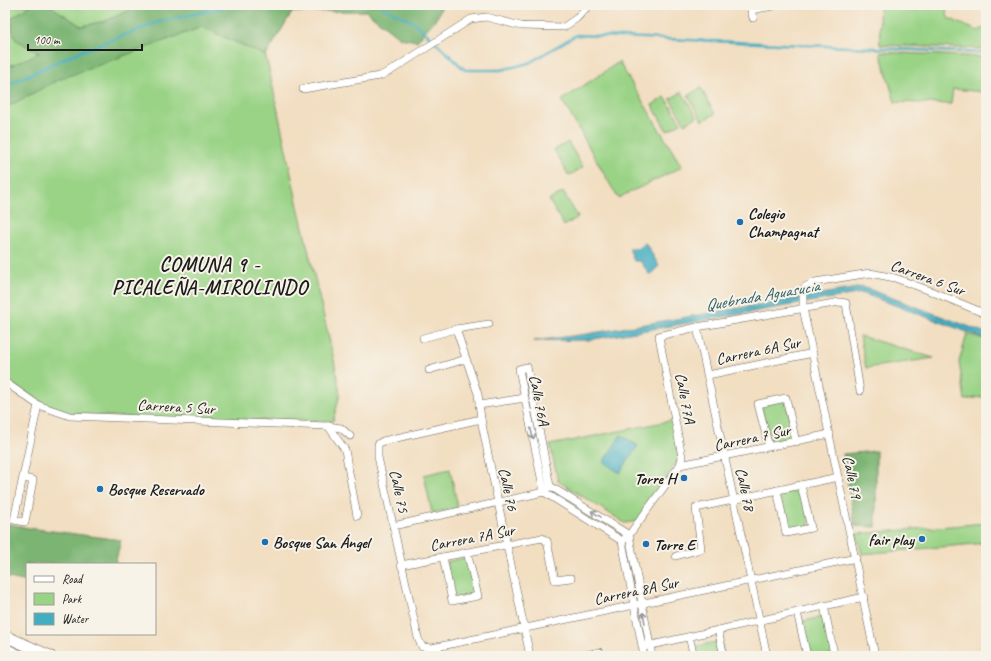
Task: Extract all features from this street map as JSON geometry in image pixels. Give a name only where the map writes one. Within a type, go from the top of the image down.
[{"type":"main road","points":[[5,636],[50,656]]},
{"type":"main road","points":[[5,649],[20,656]]},
{"type":"street","points":[[303,89],[380,76],[392,70],[472,19],[478,17],[486,17],[521,26],[564,27],[578,18],[588,5]]},
{"type":"street","points":[[754,18],[751,7],[773,6]]},
{"type":"street","name":"Carrera 6 Sur","points":[[803,306],[803,294],[805,288],[815,282],[870,273],[895,278],[986,314]]},
{"type":"street","points":[[697,327],[803,306],[840,302],[846,303],[860,391]]},
{"type":"street","name":"Calle 79","points":[[803,306],[876,656]]},
{"type":"street","points":[[423,338],[456,329],[489,324]]},
{"type":"street","name":"Calle 77A","points":[[680,466],[682,456],[659,336],[697,327]]},
{"type":"street","name":"Calle 78","points":[[697,327],[767,656]]},
{"type":"street","name":"Calle 76","points":[[456,329],[478,394],[481,419],[530,656]]},
{"type":"street","name":"Carrera 6A Sur","points":[[708,375],[813,353]]},
{"type":"street","points":[[430,370],[466,360]]},
{"type":"street","name":"Calle 76A","points":[[544,492],[519,369],[528,367],[550,486]]},
{"type":"street","name":"Carrera 5 Sur","points":[[5,382],[38,405],[70,416],[328,426],[341,428],[350,436]]},
{"type":"street","points":[[479,405],[525,398]]},
{"type":"street","points":[[769,447],[758,404],[786,398],[796,442]]},
{"type":"street","points":[[23,478],[33,480],[25,522],[14,520],[38,405]]},
{"type":"street","points":[[528,414],[536,412]]},
{"type":"street","name":"Calle 75","points":[[422,647],[418,638],[393,526],[378,456],[378,444],[383,441],[481,419]]},
{"type":"street","points":[[328,426],[345,450],[357,516]]},
{"type":"street","name":"Carrera 7 Sur","points":[[680,466],[830,434]]},
{"type":"street","points":[[622,541],[629,535],[680,466]]},
{"type":"street","points":[[676,556],[701,549],[696,508],[838,476]]},
{"type":"street","points":[[777,490],[786,533],[811,528],[801,485]]},
{"type":"street","points":[[629,535],[550,486],[544,492],[622,541],[646,646],[652,656]]},
{"type":"street","name":"Carrera 7A Sur","points":[[393,526],[544,492]]},
{"type":"street","points":[[629,535],[637,604]]},
{"type":"street","name":"Carrera 7A Sur","points":[[402,565],[542,538],[546,541],[555,580],[571,578]]},
{"type":"street","points":[[443,557],[452,601],[478,596],[467,552]]},
{"type":"street","name":"Carrera 8A Sur","points":[[422,647],[432,648],[856,558]]},
{"type":"street","points":[[646,646],[864,597]]},
{"type":"street","points":[[822,656],[834,654],[824,606]]},
{"type":"street","points":[[797,612],[807,656]]},
{"type":"street","points":[[718,630],[724,656]]},
{"type":"street","points":[[689,637],[694,656]]},
{"type":"street","points":[[644,656],[646,646]]},
{"type":"street","points":[[581,656],[600,654]]},
{"type":"green space","points":[[5,5],[251,5],[269,69],[297,202],[334,360],[340,394],[333,421],[160,419],[71,414],[45,405],[17,388],[5,378]]},
{"type":"green space","points":[[31,5],[49,5],[81,26],[105,21],[141,5],[442,5],[438,16],[417,41],[400,38],[366,11],[292,12],[266,56],[202,27],[58,80],[5,108],[5,68],[39,53],[15,39],[10,19]]},
{"type":"green space","points":[[879,5],[945,5],[948,18],[978,31],[986,27],[986,49],[880,45]]},
{"type":"green space","points":[[880,52],[986,57],[986,79],[984,79],[984,92],[953,89],[951,104],[895,102]]},
{"type":"green space","points":[[619,62],[682,167],[618,198],[562,100]]},
{"type":"green space","points":[[701,88],[715,114],[702,121],[688,95]]},
{"type":"green space","points":[[682,92],[697,117],[685,124],[670,99]]},
{"type":"green space","points":[[665,97],[681,123],[667,131],[652,105]]},
{"type":"green space","points":[[568,142],[583,167],[569,176],[554,150]]},
{"type":"green space","points":[[563,192],[578,217],[564,226],[549,200]]},
{"type":"green space","points":[[967,334],[986,340],[986,396],[965,400],[959,362]]},
{"type":"green space","points":[[860,336],[934,358],[866,368]]},
{"type":"green space","points":[[785,399],[794,439],[772,444],[760,404]]},
{"type":"green space","points":[[674,420],[679,458],[638,521],[625,523],[558,481],[550,445]]},
{"type":"green space","points":[[876,451],[876,527],[855,526],[843,454]]},
{"type":"green space","points":[[450,469],[458,508],[432,513],[424,475]]},
{"type":"green space","points":[[801,490],[810,526],[788,531],[779,494]]},
{"type":"green space","points":[[5,523],[29,528],[121,540],[115,563],[26,563],[26,582],[5,577]]},
{"type":"green space","name":"fair play","points":[[986,523],[986,543],[862,554],[856,534]]},
{"type":"green space","points":[[467,557],[476,595],[455,600],[446,562]]},
{"type":"green space","points":[[826,616],[834,654],[807,656],[800,622]]},
{"type":"green space","points":[[721,641],[724,656],[694,656],[692,647]]},
{"type":"water","points":[[645,242],[659,266],[650,275],[640,261],[634,261],[629,248],[637,248]]},
{"type":"water","name":"Quebrada Aguasucia","points":[[863,287],[986,333],[986,339],[862,293],[588,340],[534,341],[587,334]]},
{"type":"water","points":[[621,435],[638,446],[620,473],[603,462]]},
{"type":"waterway","points":[[5,86],[74,54],[159,22],[235,5]]},
{"type":"waterway","points":[[379,5],[415,23],[465,70],[501,70],[529,63],[576,35],[986,53]]},
{"type":"place","name":"Colegio Champagnat","points":[[740,222]]},
{"type":"place","name":"Torre H","points":[[684,478]]},
{"type":"place","name":"Bosque Reservado","points":[[100,489]]},
{"type":"place","name":"fair play","points":[[922,539]]},
{"type":"place","name":"Bosque San Ángel","points":[[265,542]]},
{"type":"place","name":"Torre E","points":[[646,544]]},
{"type":"district","name":"COMUNA 9 - PICALEÑA-MIROLINDO","points":[[210,276]]}]
